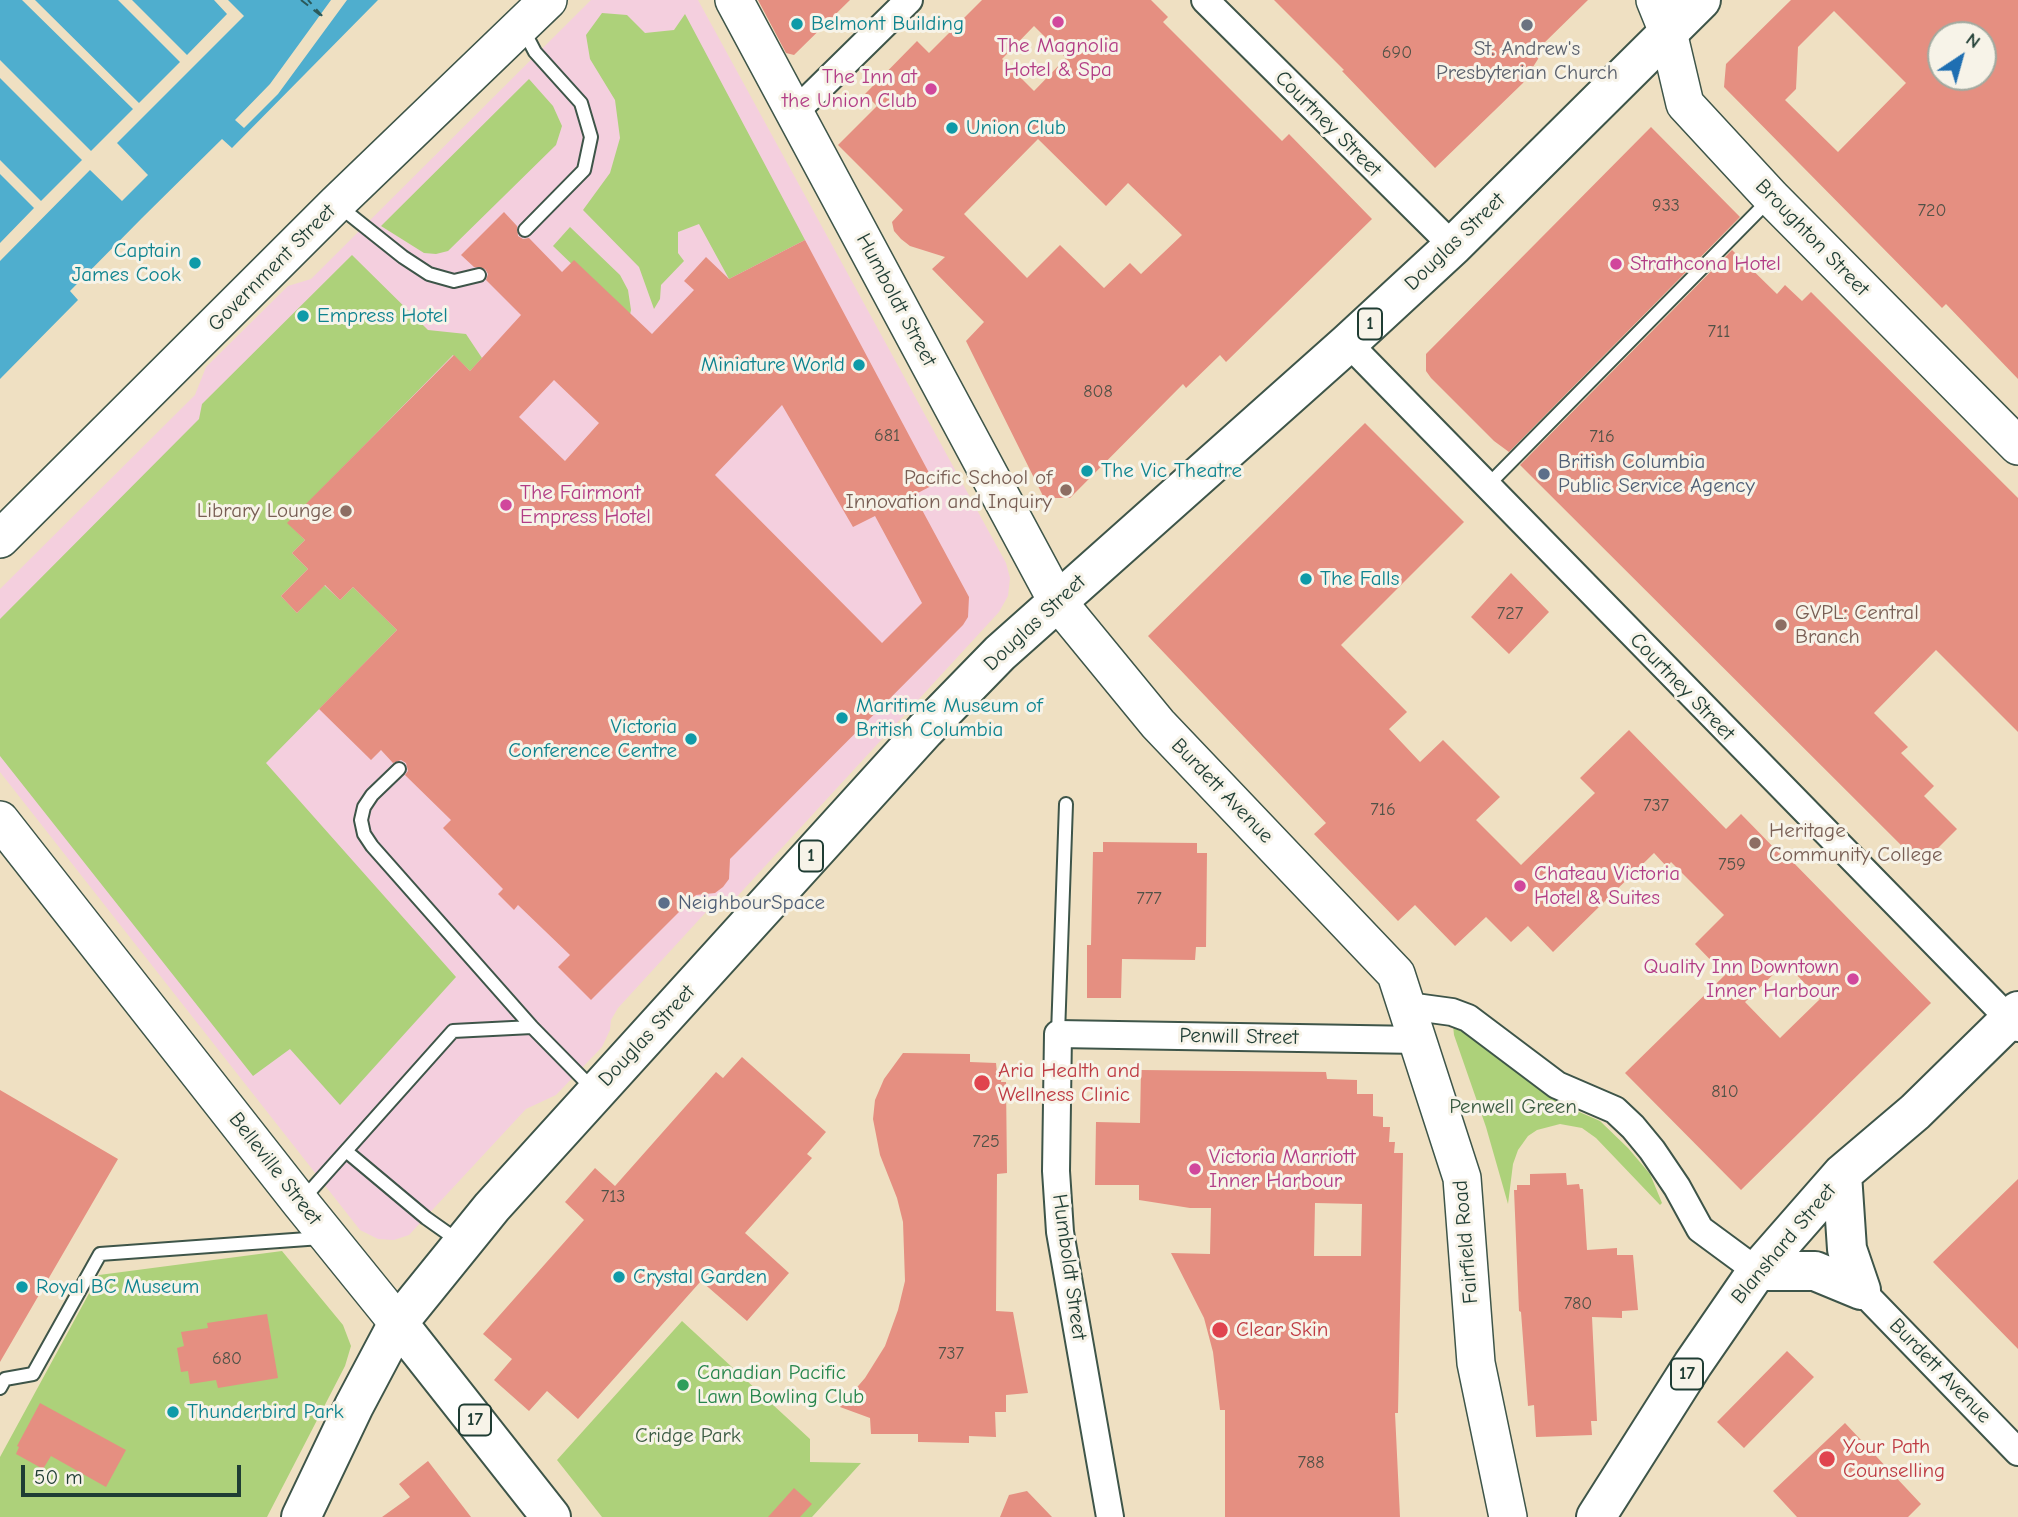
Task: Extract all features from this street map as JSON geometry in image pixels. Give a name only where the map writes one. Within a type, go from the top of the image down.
[{"type":"main road","name":"Douglas Street","points":[[301,1517],[354,1406],[398,1323],[462,1244],[596,1091],[925,730],[1000,653],[1453,246],[1661,16],[1701,0]]},
{"type":"main road","name":"Blanshard Street","points":[[1596,1517],[1699,1354],[1757,1272],[1842,1174],[1915,1112],[2015,1019]]},
{"type":"main road","points":[[1842,1174],[1847,1249],[1861,1290]]},
{"type":"main road","points":[[1757,1272],[1815,1271],[1861,1290]]},
{"type":"main road","name":"Belleville Street","points":[[398,1323],[551,1517]]},
{"type":"street","name":"Government Street","points":[[0,539],[336,204],[548,0]]},
{"type":"street","name":"Humboldt Street","points":[[734,0],[1058,601]]},
{"type":"street","points":[[795,112],[909,0]]},
{"type":"street","name":"Courtney Street","points":[[1205,0],[1453,246]]},
{"type":"street","name":"Broughton Street","points":[[1661,16],[1685,104],[1771,197],[2018,446]]},
{"type":"street","name":"Courtney Street","points":[[1348,343],[1486,487],[2015,1019]]},
{"type":"street","name":"Burdett Avenue","points":[[1058,601],[1158,724],[1408,1007]]},
{"type":"street","name":"Belleville Street","points":[[0,820],[328,1238],[398,1323]]},
{"type":"street","points":[[1408,1007],[1452,1012],[1468,1018],[1557,1085],[1615,1110],[1652,1150],[1677,1187],[1700,1229],[1757,1272]]},
{"type":"street","name":"Penwill Street","points":[[1058,1034],[1408,1007]]},
{"type":"street","name":"Fairfield Road","points":[[1408,1007],[1462,1178],[1476,1363],[1508,1517]]},
{"type":"street","name":"Humboldt Street","points":[[1058,1034],[1056,1171],[1060,1232],[1111,1517]]},
{"type":"street","name":"Burdett Avenue","points":[[1861,1290],[2018,1452]]},
{"type":"lane","points":[[521,26],[535,52],[581,103],[591,137],[584,170],[525,230]]},
{"type":"lane","points":[[1486,487],[1771,197]]},
{"type":"lane","points":[[336,204],[429,274],[454,281],[479,275]]},
{"type":"lane","points":[[399,768],[364,807],[361,820],[364,834],[532,1027],[596,1091]]},
{"type":"lane","name":"Humboldt Street","points":[[1058,1034],[1066,804]]},
{"type":"lane","points":[[300,1202],[453,1031],[532,1027]]},
{"type":"lane","points":[[346,1151],[426,1218],[462,1244]]},
{"type":"lane","points":[[0,1388],[5,1378],[33,1374],[100,1254],[328,1238]]},
{"type":"shaded area","points":[[591,0],[698,0],[1006,563],[1010,578],[1008,596],[999,612],[733,901],[726,906],[707,911],[618,1008],[602,1047],[556,1095],[526,1109],[409,1235],[394,1240],[378,1239],[360,1230],[0,772],[0,589],[195,395],[206,367],[288,286],[311,279]]},
{"type":"green space","points":[[602,13],[627,15],[645,33],[674,30],[685,14],[805,240],[729,279],[699,224],[678,232],[678,253],[684,261],[661,285],[660,299],[654,309],[639,267],[583,210],[610,173],[620,138],[615,100],[590,59],[586,35]]},
{"type":"green space","points":[[529,79],[553,106],[562,126],[556,145],[448,251],[424,253],[381,226]]},
{"type":"green space","points":[[570,227],[620,275],[628,290],[631,310],[629,319],[553,246]]},
{"type":"green space","points":[[352,255],[428,330],[466,334],[482,358],[470,371],[453,355],[288,523],[305,540],[292,553],[308,569],[281,596],[297,613],[324,585],[340,600],[353,587],[397,630],[266,763],[456,977],[340,1105],[290,1049],[253,1076],[0,756],[0,619],[199,419],[202,404]]},
{"type":"green space","name":"Penwell Green","points":[[1458,1023],[1527,1079],[1577,1111],[1600,1121],[1650,1174],[1662,1203],[1660,1205],[1596,1138],[1582,1128],[1560,1124],[1537,1130],[1528,1136],[1518,1150],[1513,1164],[1508,1204],[1486,1127],[1454,1035],[1453,1025]]},
{"type":"green space","name":"Thunderbird Park","points":[[282,1251],[343,1325],[351,1346],[345,1366],[267,1517],[0,1517],[0,1457],[99,1275]]},
{"type":"green space","name":"Canadian Pacific Lawn Bowling Club","points":[[682,1321],[810,1439],[810,1462],[861,1463],[812,1517],[602,1517],[557,1460]]},
{"type":"water","points":[[0,0],[378,0],[232,148],[222,139],[142,218],[70,291],[78,300],[0,379]]},
{"type":"pier","points":[[22,0],[35,0],[139,103],[180,62],[118,0],[132,0],[187,55],[227,14],[214,0],[228,0],[244,16],[117,143],[148,175],[122,201],[90,170],[0,261],[0,243],[34,208],[0,174],[0,160],[41,201],[82,160],[0,78],[0,60],[91,151],[133,109]]},
{"type":"pier","points":[[331,0],[347,0],[278,94],[244,128],[235,120],[270,84]]},
{"type":"building","name":"Belmont Building","points":[[758,0],[850,0],[794,55],[786,53]]},
{"type":"building","points":[[982,0],[1151,0],[1168,17],[1163,22],[1282,141],[1289,134],[1372,219],[1226,362],[1220,355],[1186,388],[1183,384],[1070,498],[1044,498],[966,341],[984,322],[932,269],[945,257],[910,246],[894,231],[892,222],[903,210],[838,145],[877,106],[865,94],[917,41],[929,53]],"holes":[[[1034,26],[1066,58],[1034,91],[1002,59]],[[1038,139],[1106,206],[1128,183],[1182,235],[1141,274],[1130,263],[1104,288],[1060,245],[1027,278],[964,214]]]},
{"type":"building","points":[[1274,0],[1588,0],[1540,47],[1538,59],[1523,83],[1435,168],[1342,71],[1344,70]]},
{"type":"building","points":[[1791,0],[2018,0],[2018,379],[1946,304],[1942,308],[1724,87],[1726,64]],"holes":[[[1834,11],[1906,83],[1838,152],[1785,100],[1796,89],[1798,47]]]},
{"type":"building","points":[[1651,127],[1740,217],[1509,452],[1494,441],[1431,378],[1426,371],[1426,354]]},
{"type":"building","points":[[504,212],[517,226],[518,236],[529,238],[562,272],[574,260],[652,334],[694,290],[684,281],[706,257],[729,279],[805,240],[935,484],[914,495],[969,597],[968,617],[963,625],[730,859],[729,879],[723,887],[715,893],[696,895],[591,1000],[558,967],[570,955],[518,905],[514,910],[498,894],[503,889],[443,828],[451,820],[405,775],[408,771],[406,763],[401,760],[393,763],[381,750],[371,760],[319,709],[397,630],[353,587],[340,600],[325,585],[297,613],[281,596],[308,569],[292,553],[305,540],[287,523],[454,355],[470,371],[521,315],[486,280],[488,274],[485,269],[474,267],[461,255]],"holes":[[[554,380],[599,423],[565,461],[519,417]],[[782,405],[853,527],[875,516],[922,603],[882,643],[715,475]]]},
{"type":"building","points":[[1732,250],[1777,294],[1785,285],[1802,301],[1811,292],[2018,498],[2018,732],[1936,650],[1874,713],[1908,747],[1901,753],[1934,786],[1924,796],[1957,829],[1921,865],[1520,465]]},
{"type":"building","points":[[1365,423],[1464,522],[1341,645],[1407,712],[1389,729],[1420,762],[1443,740],[1500,797],[1476,820],[1521,865],[1595,793],[1580,778],[1629,730],[1726,829],[1741,814],[1783,857],[1786,855],[1931,1003],[1741,1190],[1625,1073],[1725,975],[1695,944],[1724,915],[1671,862],[1667,867],[1654,853],[1553,952],[1528,926],[1511,942],[1486,917],[1455,946],[1415,905],[1398,921],[1314,834],[1326,823],[1148,636]],"holes":[[[1785,963],[1820,999],[1780,1038],[1745,1002]]]},
{"type":"building","points":[[1511,573],[1549,612],[1509,654],[1471,617]]},
{"type":"building","points":[[1103,842],[1197,843],[1197,853],[1207,853],[1206,947],[1196,947],[1195,960],[1122,959],[1121,998],[1087,998],[1087,945],[1091,945],[1093,852],[1103,852]]},
{"type":"building","points":[[903,1053],[970,1054],[970,1062],[996,1063],[997,1073],[1002,1074],[1001,1082],[1006,1082],[1007,1173],[997,1174],[996,1311],[1013,1312],[1028,1393],[1006,1395],[1006,1412],[995,1412],[996,1437],[969,1436],[969,1443],[918,1442],[918,1434],[871,1434],[870,1418],[840,1407],[865,1378],[885,1346],[905,1281],[903,1222],[897,1198],[880,1155],[873,1119],[875,1100],[884,1079]]},
{"type":"building","name":"Crystal Garden","points":[[742,1057],[826,1132],[807,1154],[812,1158],[745,1233],[789,1273],[747,1321],[701,1281],[578,1419],[547,1391],[529,1411],[494,1380],[512,1359],[483,1334],[584,1220],[565,1202],[595,1168],[615,1186],[716,1072],[723,1078]]},
{"type":"building","points":[[1141,1070],[1326,1072],[1327,1079],[1357,1080],[1357,1094],[1373,1094],[1373,1116],[1383,1117],[1383,1127],[1390,1127],[1389,1142],[1395,1142],[1394,1153],[1403,1153],[1398,1413],[1395,1413],[1400,1517],[1225,1517],[1225,1410],[1220,1410],[1213,1352],[1204,1318],[1171,1253],[1210,1254],[1211,1208],[1190,1208],[1139,1200],[1139,1185],[1095,1185],[1096,1122],[1140,1123]],"holes":[[[1315,1203],[1362,1204],[1361,1256],[1314,1256]]]},
{"type":"building","name":"Royal BC Museum","points":[[0,1090],[118,1159],[0,1362]]},
{"type":"building","points":[[1566,1173],[1567,1185],[1579,1184],[1580,1189],[1583,1189],[1587,1250],[1617,1248],[1617,1255],[1633,1255],[1638,1310],[1622,1311],[1622,1318],[1592,1317],[1597,1421],[1591,1421],[1592,1435],[1536,1437],[1534,1405],[1528,1406],[1519,1311],[1514,1190],[1517,1190],[1517,1185],[1530,1185],[1530,1174]]},
{"type":"building","points":[[2018,1179],[2018,1349],[1933,1262]]},
{"type":"building","points":[[267,1314],[278,1378],[218,1388],[216,1380],[190,1384],[188,1371],[181,1372],[177,1348],[184,1346],[181,1332],[208,1328],[207,1323]]},
{"type":"building","points":[[1787,1351],[1814,1377],[1744,1448],[1717,1422]]},
{"type":"building","points":[[40,1403],[126,1450],[106,1487],[51,1456],[43,1469],[16,1454],[19,1447],[17,1446]]},
{"type":"building","points":[[1845,1423],[1921,1504],[1908,1517],[1797,1517],[1773,1491]]},
{"type":"building","points":[[428,1461],[471,1517],[382,1517],[410,1497],[399,1484]]},
{"type":"building","points":[[794,1488],[812,1504],[800,1517],[768,1517]]},
{"type":"building","points":[[1027,1491],[1052,1517],[1000,1517],[1009,1495]]},
{"type":"ferry route","points":[[301,0],[324,18],[308,0]]},
{"type":"place","name":"The Magnolia Hotel & Spa","points":[[1058,22]]},
{"type":"place","name":"Belmont Building","points":[[797,24]]},
{"type":"place","name":"St. Andrew's Presbyterian Church","points":[[1527,25]]},
{"type":"place","name":"The Inn at the Union Club","points":[[931,89]]},
{"type":"place","name":"Union Club","points":[[952,128]]},
{"type":"place","name":"Captain James Cook","points":[[195,263]]},
{"type":"place","name":"Strathcona Hotel","points":[[1616,264]]},
{"type":"place","name":"Empress Hotel","points":[[303,316]]},
{"type":"place","name":"Miniature World","points":[[859,365]]},
{"type":"place","name":"The Vic Theatre","points":[[1087,471]]},
{"type":"place","name":"British Columbia Public Service Agency","points":[[1544,474]]},
{"type":"place","name":"Pacific School of Innovation and Inquiry","points":[[1066,490]]},
{"type":"place","name":"The Fairmont Empress Hotel","points":[[506,505]]},
{"type":"place","name":"Library Lounge","points":[[346,511]]},
{"type":"place","name":"The Falls","points":[[1306,579]]},
{"type":"place","name":"GVPL: Central Branch","points":[[1781,625]]},
{"type":"place","name":"Maritime Museum of British Columbia","points":[[842,718]]},
{"type":"place","name":"Victoria Conference Centre","points":[[691,739]]},
{"type":"place","name":"Heritage Community College","points":[[1755,843]]},
{"type":"place","name":"Chateau Victoria Hotel & Suites","points":[[1520,886]]},
{"type":"place","name":"NeighbourSpace","points":[[664,903]]},
{"type":"place","name":"Quality Inn Downtown Inner Harbour","points":[[1853,979]]},
{"type":"place","name":"Aria Health and Wellness Clinic","points":[[982,1083]]},
{"type":"place","name":"Victoria Marriott Inner Harbour","points":[[1195,1169]]},
{"type":"place","name":"Crystal Garden","points":[[619,1277]]},
{"type":"place","name":"Royal BC Museum","points":[[22,1287]]},
{"type":"place","name":"Clear Skin","points":[[1220,1330]]},
{"type":"place","name":"Canadian Pacific Lawn Bowling Club","points":[[683,1385]]},
{"type":"place","name":"Thunderbird Park","points":[[173,1412]]},
{"type":"place","name":"Your Path Counselling","points":[[1827,1459]]},
{"type":"park label","name":"Cridge Park","points":[[688,1436]]}]
